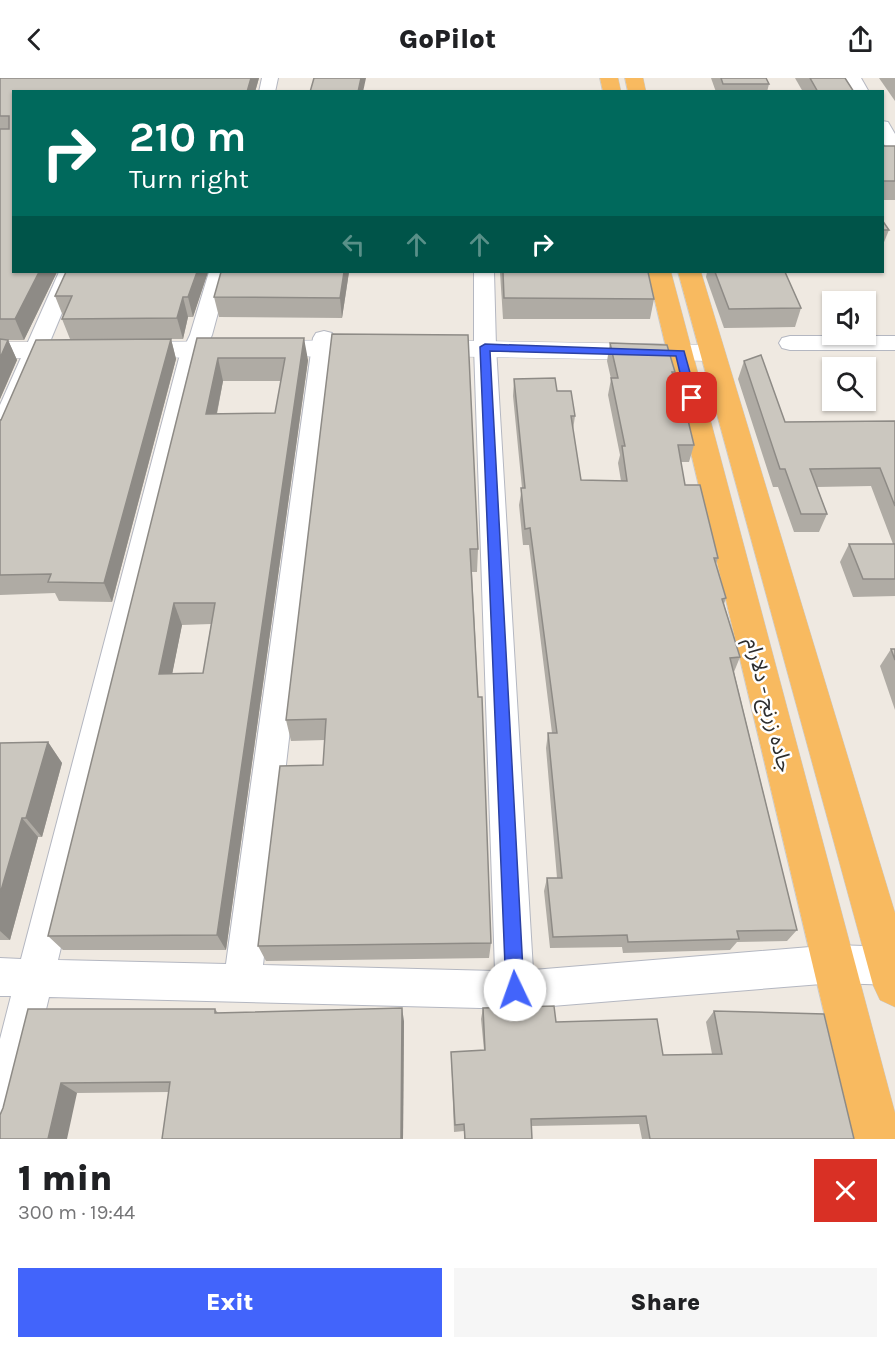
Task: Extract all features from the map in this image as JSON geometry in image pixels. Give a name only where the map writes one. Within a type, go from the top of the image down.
[{"type":"highway","name":"جاده زرنج - دلارام","points":[[659,273],[695,346],[893,972]]},
{"type":"highway","name":"جاده زرنج - دلارام","points":[[689,273],[695,346],[834,964],[878,1139]]},
{"type":"main road","points":[[0,334],[39,341],[485,342],[695,346]]},
{"type":"main road","points":[[0,350],[39,341],[104,334],[198,342]]},
{"type":"main road","points":[[323,343],[398,337],[485,342]]},
{"type":"street","points":[[0,434],[69,273]]},
{"type":"street","points":[[0,1117],[17,977],[157,494],[190,358],[198,342],[219,273]]},
{"type":"street","points":[[484,273],[485,342],[515,990]]},
{"type":"street","points":[[242,983],[323,343]]},
{"type":"street","points":[[790,343],[895,343]]},
{"type":"street","points":[[17,977],[515,990],[834,964],[893,972]]},
{"type":"building","points":[[0,78],[251,78],[248,90],[12,90],[12,273],[38,273],[15,319],[0,319],[0,129],[9,129],[9,116],[0,116]]},
{"type":"building","points":[[314,78],[361,78],[358,90],[311,90]]},
{"type":"building","points":[[721,78],[766,78],[769,84],[723,84]]},
{"type":"building","points":[[810,78],[845,78],[853,90],[817,90]]},
{"type":"building","points":[[884,146],[895,146],[895,181],[884,181]]},
{"type":"building","points":[[66,273],[197,273],[188,297],[183,297],[177,318],[62,319],[72,296],[55,296]]},
{"type":"building","points":[[221,273],[344,273],[340,298],[214,297]]},
{"type":"building","points":[[503,273],[648,273],[654,299],[504,298]]},
{"type":"building","points":[[715,273],[785,273],[801,308],[729,309]]},
{"type":"building","points":[[332,334],[468,335],[478,549],[470,549],[478,697],[482,697],[491,943],[258,946],[280,766],[323,765],[326,719],[286,720]]},
{"type":"building","points":[[197,338],[304,338],[217,935],[48,936]],"holes":[[[218,358],[285,358],[275,413],[206,414]],[[174,603],[215,603],[203,673],[159,674]]]},
{"type":"building","points":[[0,339],[8,340],[0,358]]},
{"type":"building","points":[[171,339],[104,583],[48,582],[51,574],[0,575],[0,420],[36,340]]},
{"type":"building","points":[[610,343],[667,345],[675,372],[672,372],[694,445],[678,445],[685,485],[700,485],[718,558],[714,558],[726,598],[722,599],[740,657],[730,658],[797,930],[737,931],[739,939],[628,942],[627,935],[553,937],[547,878],[562,878],[548,733],[557,733],[530,528],[525,529],[521,488],[525,488],[514,379],[555,378],[557,391],[571,391],[575,416],[571,416],[581,480],[627,481],[622,446],[625,446],[611,378],[618,378]]},
{"type":"building","points":[[761,355],[785,422],[895,421],[895,506],[880,468],[810,469],[827,514],[801,514],[785,469],[780,469],[744,361]]},
{"type":"building","points":[[849,544],[895,544],[895,579],[863,579]]},
{"type":"building","points":[[48,742],[26,818],[22,818],[0,894],[0,743]]},
{"type":"building","points":[[554,1006],[556,1022],[657,1019],[663,1055],[722,1054],[714,1011],[824,1014],[854,1139],[650,1139],[646,1116],[531,1119],[532,1139],[465,1139],[464,1124],[455,1125],[451,1052],[485,1050],[483,1008]]},
{"type":"building","points":[[402,1008],[401,1139],[162,1139],[170,1082],[61,1083],[48,1139],[0,1139],[0,1115],[28,1009],[215,1009],[215,1013]]},
{"type":"route","points":[[515,990],[485,347],[681,353],[692,398]]}]
